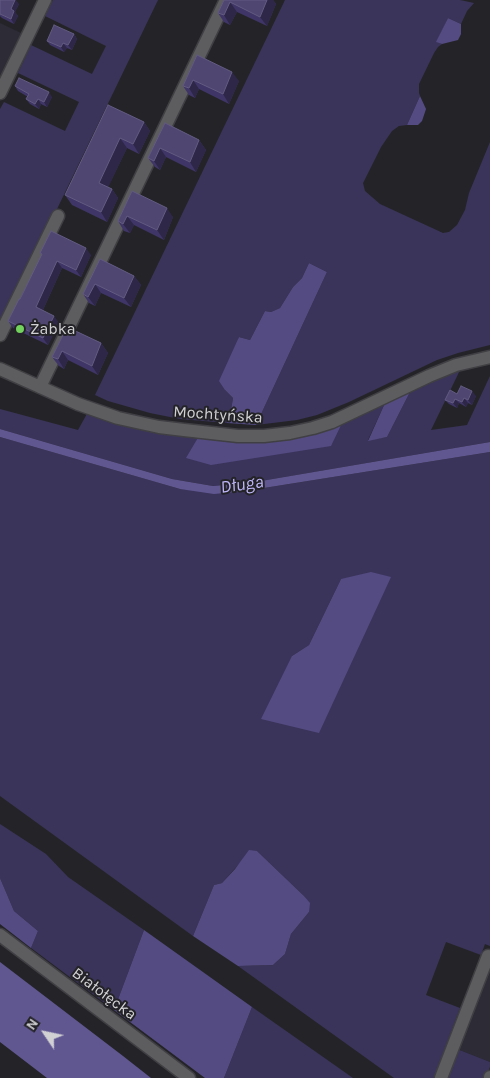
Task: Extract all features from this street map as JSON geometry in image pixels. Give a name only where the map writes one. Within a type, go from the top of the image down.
[{"type":"street","points":[[0,93],[45,0]]},
{"type":"street","points":[[40,387],[226,0]]},
{"type":"street","points":[[0,335],[58,216]]},
{"type":"street","name":"Mochtyńska","points":[[0,369],[98,412],[160,427],[238,436],[264,436],[290,433],[332,422],[429,376],[456,365],[490,357]]},
{"type":"street","name":"Białołęcka","points":[[0,936],[189,1078]]},
{"type":"street","points":[[441,1078],[488,956]]},
{"type":"shaded area","points":[[53,0],[158,0],[0,327],[0,109],[4,102],[65,131],[79,102],[18,73],[31,45],[92,74],[106,46],[45,16]]},
{"type":"shaded area","points":[[285,0],[460,0],[474,3],[467,11],[461,24],[448,18],[437,42],[442,44],[434,53],[419,84],[420,96],[407,125],[399,126],[392,131],[381,147],[363,183],[365,191],[380,204],[443,233],[449,232],[457,225],[465,210],[469,193],[490,142],[490,345],[437,360],[349,402],[317,415],[297,420],[256,425],[327,272],[309,263],[302,278],[293,287],[280,308],[271,312],[265,311],[250,340],[239,337],[225,390],[233,398],[227,423],[180,419],[108,401],[95,395]]},
{"type":"shaded area","points":[[448,18],[461,24],[461,34],[458,40],[442,44],[436,42]]},
{"type":"shaded area","points":[[0,23],[21,33],[0,76]]},
{"type":"shaded area","points":[[420,96],[426,109],[422,121],[418,125],[407,125]]},
{"type":"shaded area","points":[[309,263],[327,272],[256,425],[227,423],[233,398],[219,381],[239,337],[250,340],[265,311],[271,312],[280,308],[293,287],[302,278]]},
{"type":"shaded area","points":[[461,368],[431,430],[467,425],[490,376],[490,442],[255,482],[213,486],[172,479],[0,429],[0,409],[78,430],[88,412],[199,436],[342,423],[385,403],[368,440],[387,437],[410,392]]},
{"type":"shaded area","points":[[410,392],[387,437],[368,441],[385,403]]},
{"type":"shaded area","points":[[342,423],[331,446],[211,465],[186,458],[199,436]]},
{"type":"shaded area","points":[[0,437],[180,489],[245,491],[490,452],[490,946],[485,944],[481,955],[446,942],[426,995],[460,1008],[434,1078],[394,1078],[238,966],[273,965],[285,954],[291,934],[309,912],[303,895],[257,851],[239,864],[222,883],[214,885],[193,936],[0,796]],"holes":[[[341,579],[319,732],[292,656],[309,645]]]},
{"type":"shaded area","points":[[371,572],[391,577],[319,733],[261,719],[292,656],[309,645],[341,579]]},
{"type":"shaded area","points":[[0,824],[46,854],[68,877],[144,930],[114,1010],[31,948],[38,931],[14,911],[0,878]]},
{"type":"shaded area","points":[[249,850],[257,851],[310,903],[309,912],[291,934],[285,954],[273,965],[238,966],[193,936],[214,885],[222,883]]},
{"type":"shaded area","points":[[0,878],[14,911],[38,931],[31,948],[0,924]]},
{"type":"shaded area","points":[[144,930],[252,1007],[224,1078],[205,1078],[114,1010]]},
{"type":"shaded area","points":[[490,963],[490,1062],[457,1049]]},
{"type":"shaded area","points":[[252,1007],[353,1078],[224,1078]]},
{"type":"shaded area","points":[[457,1049],[490,1062],[486,1078],[446,1078]]},
{"type":"water","name":"Długa","points":[[0,429],[172,479],[213,486],[255,482],[490,442],[490,452],[245,491],[214,494],[180,489],[0,437]]},
{"type":"water","points":[[0,962],[151,1078],[47,1078],[0,1042]]},
{"type":"building","points":[[0,0],[15,0],[11,9],[14,11],[11,19],[0,14]]},
{"type":"building","points":[[224,0],[267,0],[260,17],[230,2],[224,15],[218,13]]},
{"type":"building","points":[[54,25],[74,34],[68,45],[63,43],[61,47],[47,41]]},
{"type":"building","points":[[197,55],[232,72],[223,94],[193,80],[189,88],[183,86]]},
{"type":"building","points":[[19,78],[49,92],[44,102],[38,99],[35,104],[26,99],[29,94],[15,86]]},
{"type":"building","points":[[108,105],[144,122],[133,144],[120,138],[99,183],[112,189],[101,212],[65,195]]},
{"type":"building","points":[[165,123],[199,140],[190,162],[160,148],[154,161],[148,158]]},
{"type":"building","points":[[132,191],[167,208],[157,230],[127,216],[123,224],[118,221]]},
{"type":"building","points":[[51,231],[86,248],[76,270],[57,261],[36,307],[54,316],[43,338],[8,321],[42,254],[40,253]]},
{"type":"building","points":[[100,259],[134,276],[124,298],[95,284],[88,297],[83,294]]},
{"type":"building","points":[[67,327],[101,343],[92,366],[62,351],[58,359],[52,357]]},
{"type":"building","points":[[461,386],[472,391],[468,400],[464,398],[462,402],[455,399],[453,403],[445,400],[450,390],[457,394]]},
{"type":"place","name":"Żabka","points":[[20,329]]}]
